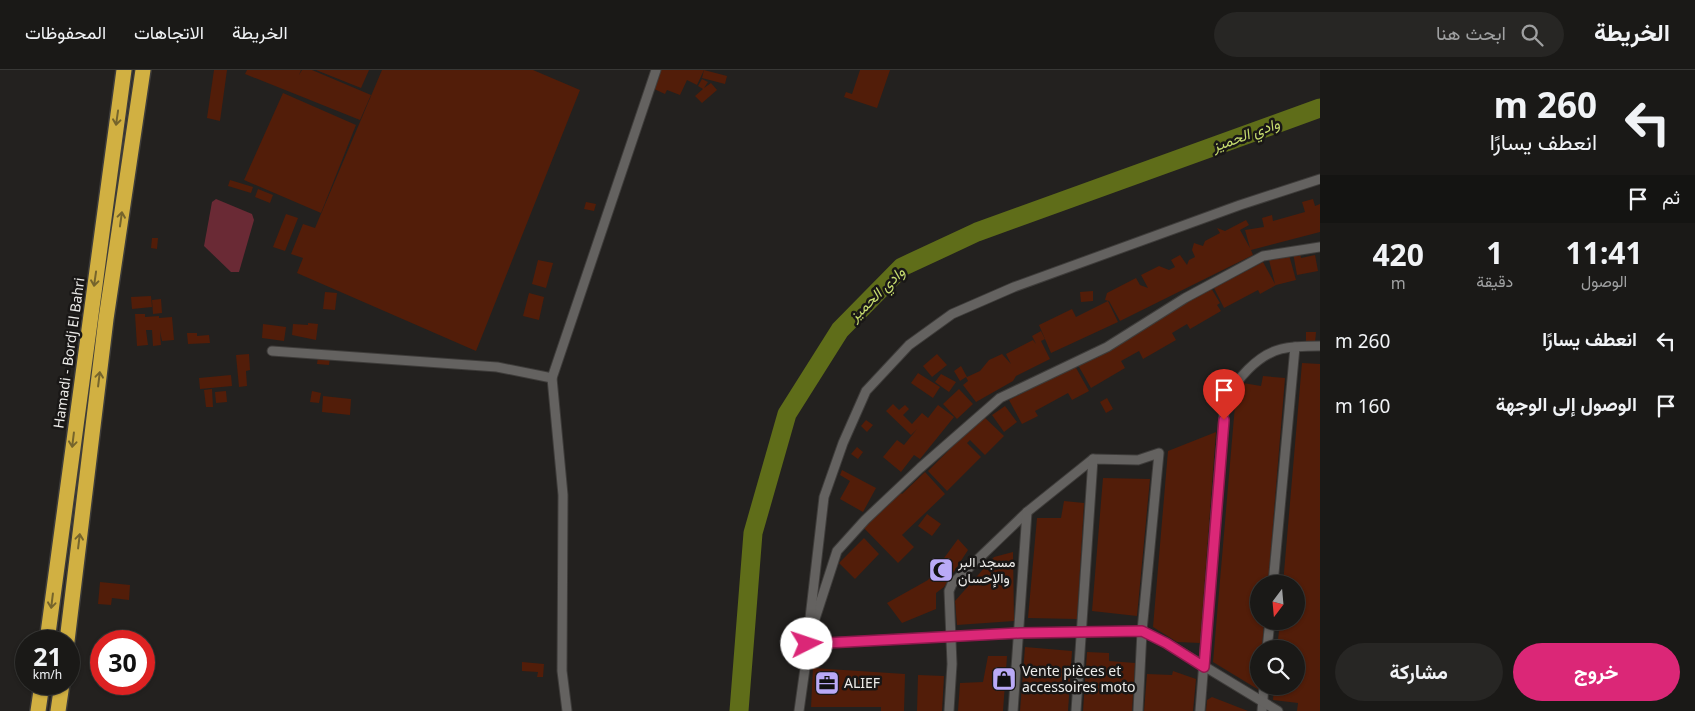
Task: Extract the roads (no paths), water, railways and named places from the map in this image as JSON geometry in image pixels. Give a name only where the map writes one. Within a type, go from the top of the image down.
[{"type":"highway","name":"Hamadi - Bordj El Bahri","points":[[48,630],[124,70]]},
{"type":"highway","points":[[68,630],[106,319],[143,70]]},
{"type":"highway","points":[[38,711],[40,695]]},
{"type":"highway","points":[[59,711],[60,695]]},
{"type":"street","points":[[567,711],[562,671],[564,495],[552,378],[656,70]]},
{"type":"street","points":[[799,711],[824,497],[843,443],[866,391],[908,345],[952,314],[1014,287],[1240,205],[1320,179]]},
{"type":"street","points":[[807,644],[837,551],[879,507],[1000,398],[1107,347],[1186,298],[1263,256],[1320,247]]},
{"type":"street","points":[[1200,711],[1225,401],[1236,382],[1257,363],[1280,349],[1320,346]]},
{"type":"street","points":[[1274,575],[1295,348]]},
{"type":"street","points":[[272,351],[497,367],[552,378]]},
{"type":"street","points":[[949,711],[952,636],[949,590],[952,584],[1027,512],[1093,459],[1138,460],[1159,453],[1142,631],[1138,711]]},
{"type":"street","points":[[1076,711],[1093,459]]},
{"type":"street","points":[[1013,711],[1020,633],[1027,512]]},
{"type":"street","points":[[807,644],[1020,633],[1142,631],[1166,643],[1204,667],[1262,707],[1278,711]]},
{"type":"waterway","name":"وادي الحميز","points":[[739,711],[753,533],[787,414],[840,330],[902,267],[977,232],[1320,108]]},
{"type":"place","name":"مسجد البر والإحسان","points":[[941,570]]},
{"type":"place","name":"Vente pièces et accessoires moto","points":[[1004,679]]},
{"type":"place","name":"ALIEF","points":[[827,683]]}]
